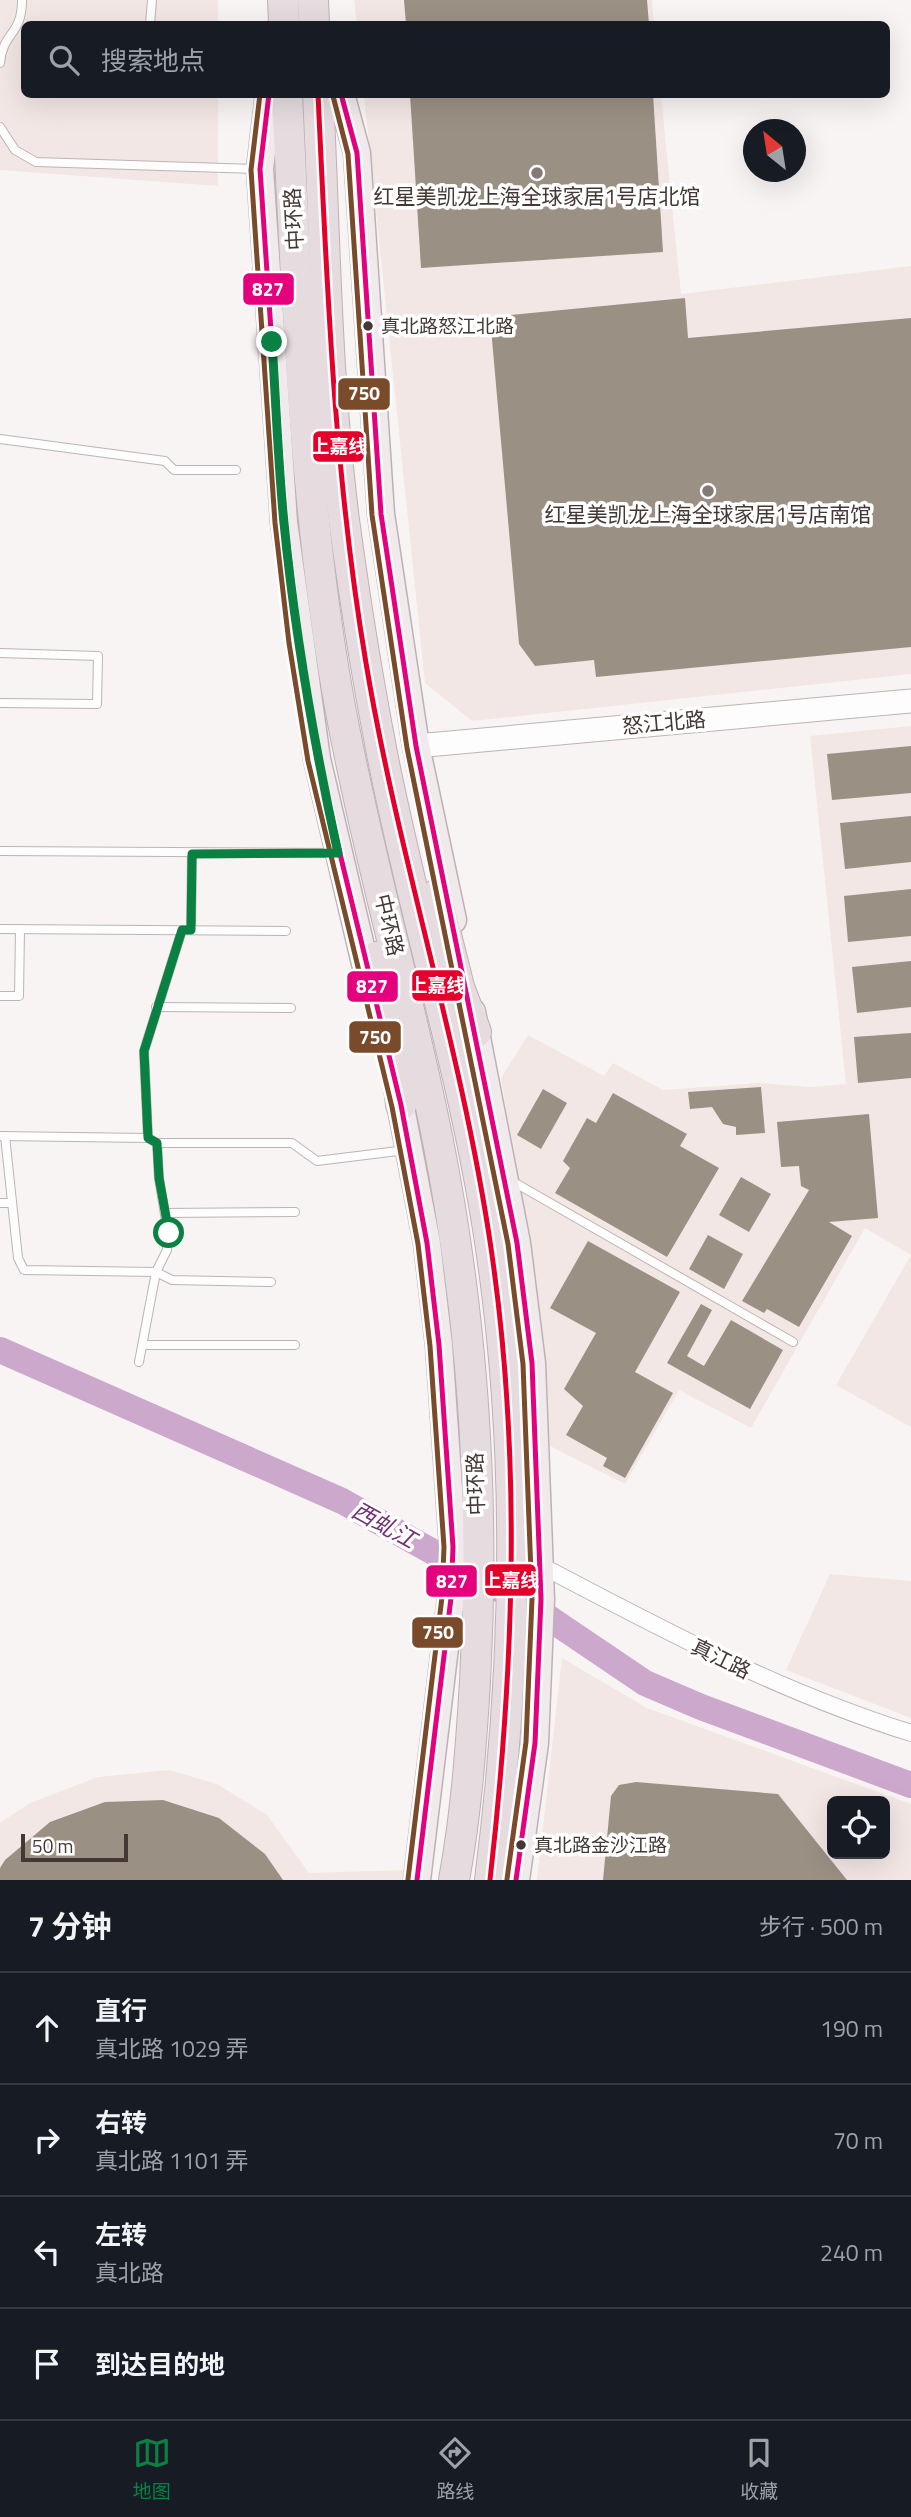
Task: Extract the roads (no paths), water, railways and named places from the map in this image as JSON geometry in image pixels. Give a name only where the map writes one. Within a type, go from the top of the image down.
[{"type":"highway","points":[[282,0],[284,21]]},
{"type":"highway","points":[[313,0],[314,21]]},
{"type":"highway","name":"中环路","points":[[287,98],[313,521],[338,693],[435,1125],[457,1245],[471,1352],[480,1562],[471,1741],[454,1880]]},
{"type":"highway","name":"中环路","points":[[318,98],[334,390],[344,518],[380,741],[470,1131],[491,1245],[506,1360],[514,1582],[507,1740],[490,1880]]},
{"type":"highway","points":[[344,518],[368,605],[408,793],[459,987],[476,1032]]},
{"type":"highway","points":[[338,693],[350,816],[396,1053],[401,1105]]},
{"type":"main road","points":[[275,0],[276,21]]},
{"type":"main road","points":[[320,0],[322,21]]},
{"type":"main road","points":[[269,98],[260,169],[284,522],[317,759],[401,1105],[427,1243],[439,1345],[453,1547],[451,1598],[417,1880]]},
{"type":"main road","points":[[342,98],[357,153],[381,514],[416,746],[517,1243],[532,1363],[541,1599],[535,1743],[516,1880]]},
{"type":"street","name":"怒江北路","points":[[416,746],[911,701]]},
{"type":"street","name":"真江路","points":[[540,1565],[728,1663],[813,1698],[911,1733]]},
{"type":"lane","points":[[21,21],[22,0]]},
{"type":"lane","points":[[150,21],[152,0]]},
{"type":"lane","points":[[0,63],[3,44],[21,22]]},
{"type":"lane","points":[[0,127],[15,150],[36,162],[260,169]]},
{"type":"lane","points":[[0,439],[165,461],[174,470],[236,470]]},
{"type":"lane","points":[[0,653],[99,656],[97,704],[0,703]]},
{"type":"lane","points":[[0,850],[192,858],[338,853]]},
{"type":"lane","points":[[148,1138],[144,1051],[156,1007],[187,930],[192,858]]},
{"type":"lane","points":[[0,929],[286,931]]},
{"type":"lane","points":[[0,996],[19,996],[20,929]]},
{"type":"lane","points":[[156,1007],[292,1008]]},
{"type":"lane","points":[[271,1282],[172,1280],[156,1272],[29,1272],[18,1258],[3,1136],[148,1138],[157,1143],[292,1143],[317,1161],[409,1150]]},
{"type":"lane","points":[[139,1362],[156,1272],[167,1250],[157,1143]]},
{"type":"lane","points":[[504,1176],[793,1342]]},
{"type":"lane","points":[[0,1203],[12,1203]]},
{"type":"lane","points":[[165,1213],[295,1212]]},
{"type":"lane","points":[[143,1345],[295,1345]]},
{"type":"waterway","name":"西虬江","points":[[0,1350],[342,1501],[540,1612],[645,1683],[701,1707],[911,1785]]},
{"type":"place","name":"红星美凯龙上海全球家居1号店北馆","points":[[537,173]]},
{"type":"place","name":"真北路怒江北路","points":[[368,326]]},
{"type":"place","name":"红星美凯龙上海全球家居1号店南馆","points":[[708,491]]},
{"type":"place","name":"真北路金沙江路","points":[[521,1845]]}]
